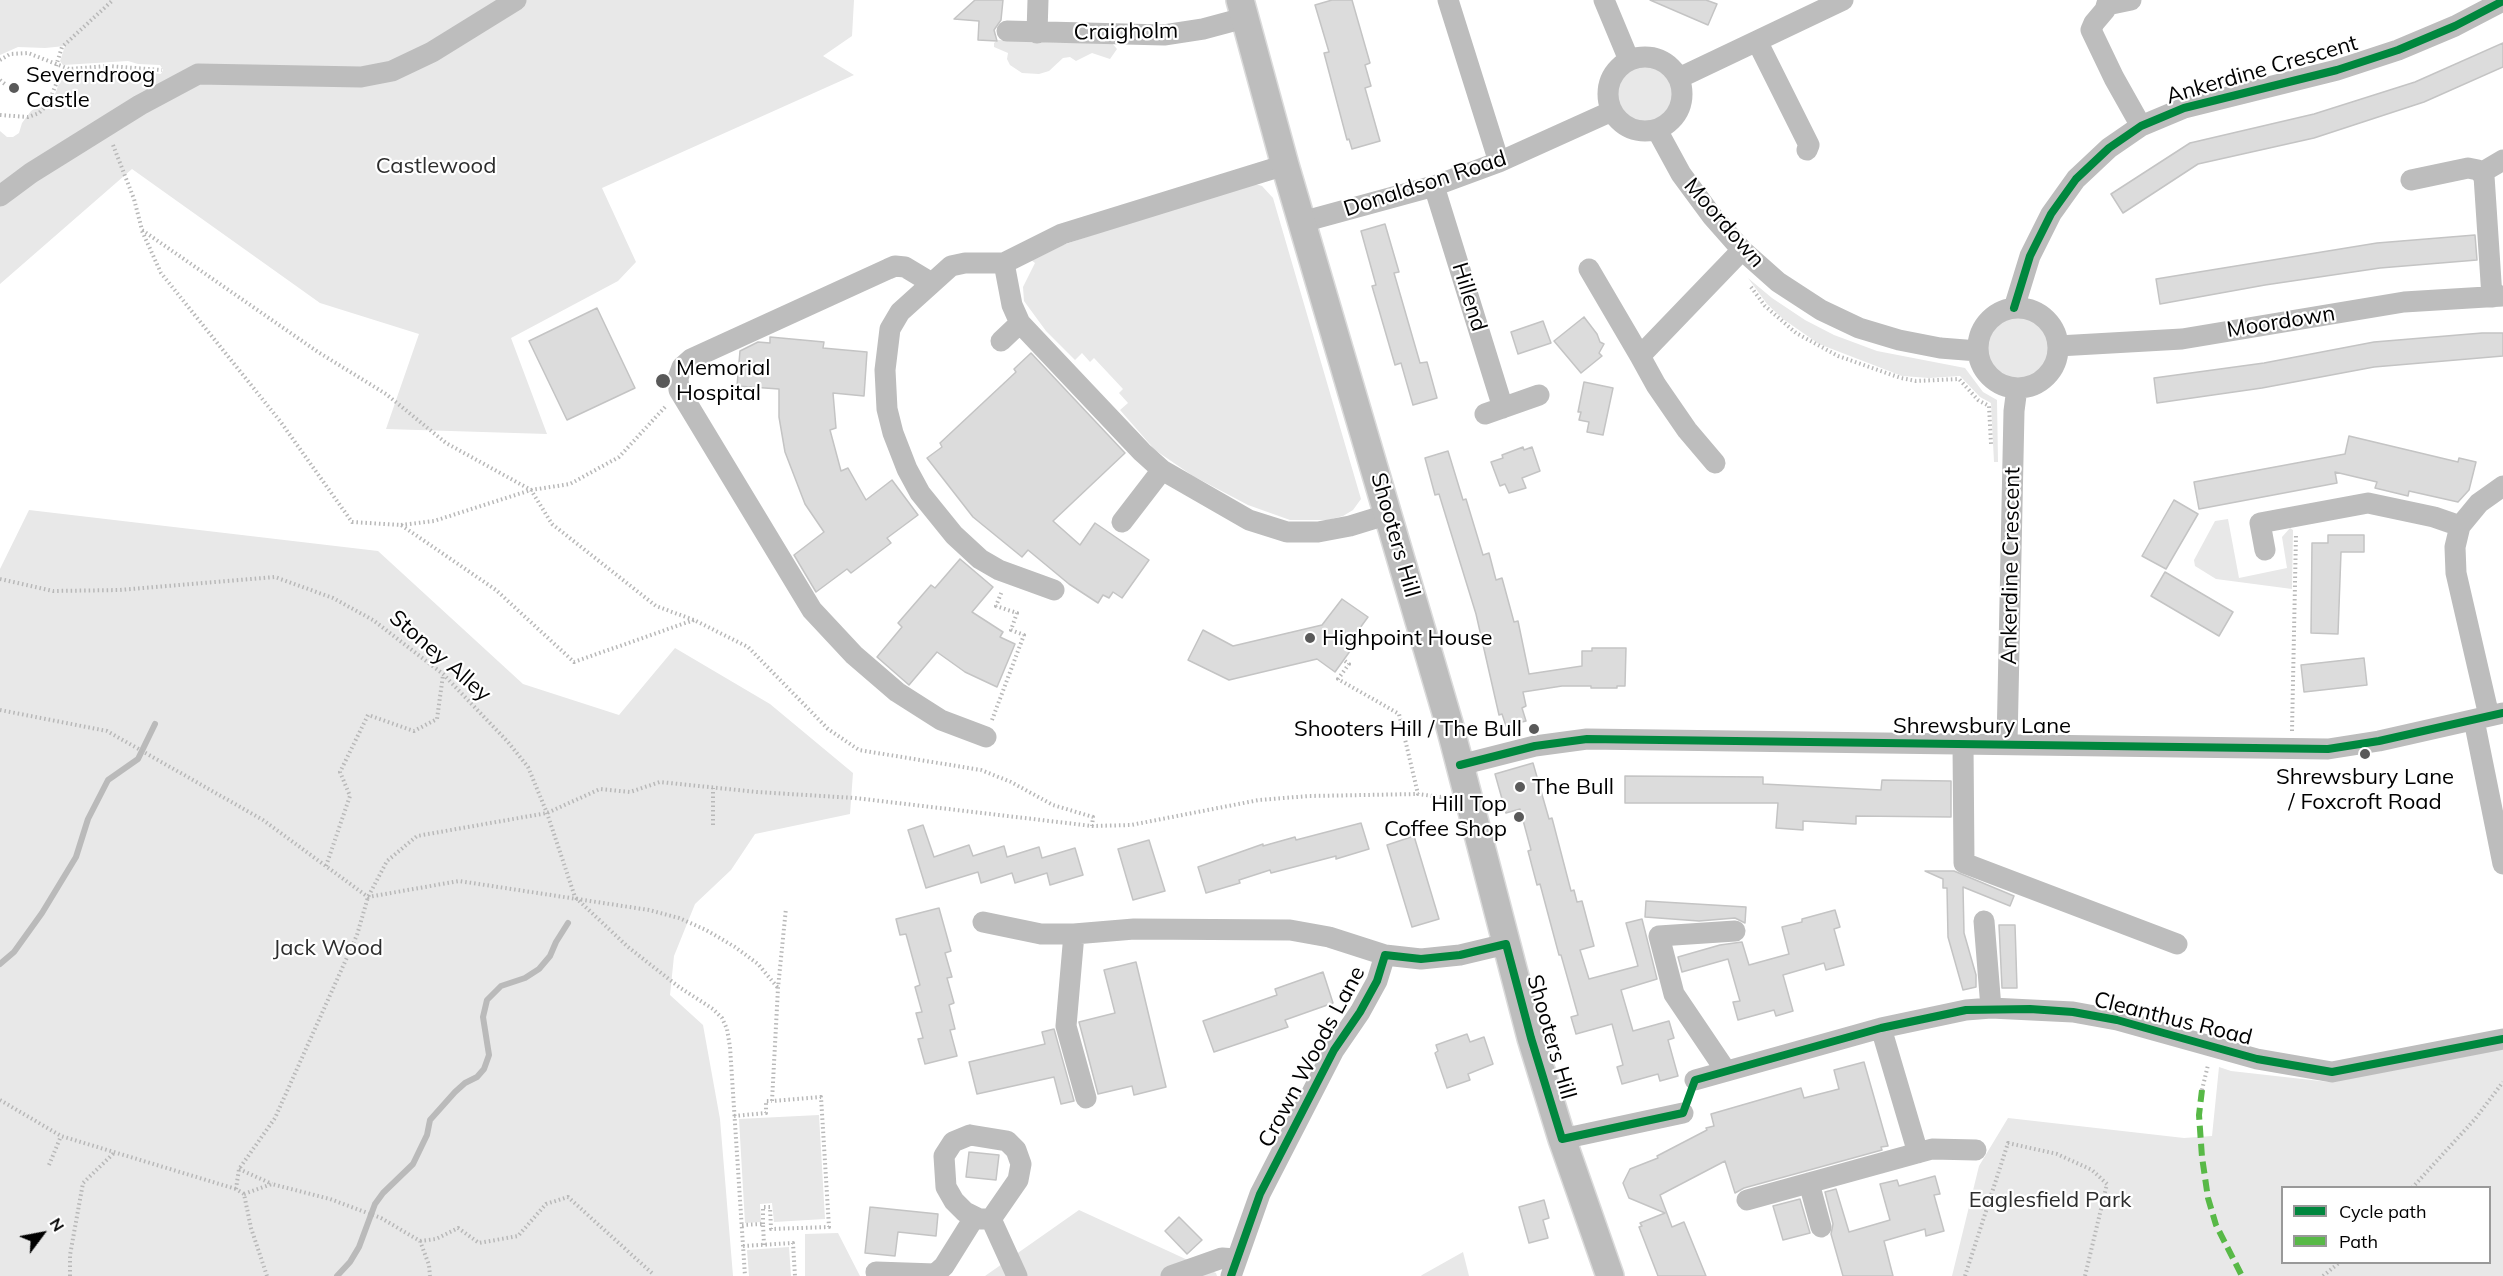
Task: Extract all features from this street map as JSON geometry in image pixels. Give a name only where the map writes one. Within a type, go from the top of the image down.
[{"type":"main road","name":"Shooters Hill","points":[[1242,9],[1285,165],[1389,514],[1460,765],[1531,1038],[1562,1139],[1610,1276]]},
{"type":"street","points":[[0,196],[31,173],[106,126],[198,74],[361,77],[392,71],[432,52],[516,0]]},
{"type":"street","points":[[1037,33],[1038,0]]},
{"type":"street","points":[[1448,0],[1498,162]]},
{"type":"street","points":[[1604,0],[1629,60]]},
{"type":"street","points":[[1679,78],[1843,0]]},
{"type":"street","points":[[2131,0],[2108,3],[2091,30],[2141,126]]},
{"type":"street","name":"Ankerdine Crescent","points":[[2014,308],[2030,256],[2051,214],[2076,179],[2109,148],[2141,126],[2184,108],[2337,70],[2398,50],[2455,26],[2503,1]]},
{"type":"street","name":"Craigholm","points":[[1007,31],[1164,35],[1203,28],[1242,9]]},
{"type":"street","points":[[1757,41],[1809,145],[1807,150]]},
{"type":"street","points":[[1644,57],[1658,59],[1670,66],[1679,78],[1683,90],[1682,103],[1677,114],[1668,124],[1657,130],[1636,131],[1626,126],[1612,111],[1608,99],[1608,87],[1612,76],[1629,60],[1644,57]]},
{"type":"street","name":"Donaldson Road","points":[[1302,222],[1434,186],[1498,162],[1612,111]]},
{"type":"street","name":"Moordown","points":[[1657,130],[1682,174],[1712,216],[1749,256],[1778,282],[1821,310],[1859,327],[1920,344],[1978,351]]},
{"type":"street","points":[[2481,173],[2503,160]]},
{"type":"street","points":[[1054,590],[1008,574],[980,559],[936,515],[907,469],[893,433],[887,409],[885,351],[890,329],[900,312],[930,282],[951,266],[965,263],[1004,264],[1062,234],[1285,165]]},
{"type":"street","points":[[2411,180],[2468,168],[2484,176],[2497,296]]},
{"type":"street","name":"Hillend","points":[[1434,186],[1494,411],[1539,395]]},
{"type":"street","points":[[1640,356],[1749,256]]},
{"type":"street","points":[[1004,264],[1012,305],[1020,323],[1142,452],[1162,470],[1249,520],[1287,532],[1318,532],[1350,526],[1389,514]]},
{"type":"street","points":[[930,282],[905,267],[888,269],[691,359],[682,367],[678,378],[679,390],[812,610],[854,655],[897,693],[941,720],[986,737]]},
{"type":"street","points":[[1590,269],[1656,386],[1687,430],[1715,463]]},
{"type":"street","name":"Moordown","points":[[2058,346],[2181,339],[2404,302],[2497,296]]},
{"type":"street","points":[[2014,308],[2027,309],[2039,314],[2055,333],[2058,346],[2058,357],[2047,376],[2038,383],[2017,388],[1995,381],[1981,362],[1978,351],[1979,339],[1984,327],[1992,318],[2014,308]]},
{"type":"street","points":[[1001,341],[1020,323]]},
{"type":"street","name":"Ankerdine Crescent","points":[[2007,744],[2014,411],[2017,388]]},
{"type":"street","points":[[1122,522],[1162,470]]},
{"type":"street","points":[[2503,486],[2479,503],[2460,526],[2455,547],[2456,573],[2488,717],[2503,864]]},
{"type":"street","points":[[2265,550],[2260,522],[2367,503],[2434,517],[2460,526]]},
{"type":"street","name":"Shrewsbury Lane","points":[[1460,765],[1535,746],[1587,739],[2328,749],[2379,741],[2488,717]]},
{"type":"street","points":[[1963,744],[1964,863],[2177,944]]},
{"type":"street","points":[[1984,921],[1991,1008]]},
{"type":"street","points":[[983,922],[1041,934],[1134,929],[1290,930],[1329,937],[1385,955],[1421,959],[1460,955],[1506,944]]},
{"type":"street","points":[[1726,1071],[1674,994],[1659,936],[1735,931]]},
{"type":"street","points":[[1074,934],[1066,1026],[1086,1098]]},
{"type":"street","name":"Crown Woods Lane","points":[[1233,1268],[1260,1194],[1334,1050],[1360,1012],[1377,981],[1385,955]]},
{"type":"street","name":"Cleanthus Road","points":[[1695,1080],[1881,1028],[1966,1010],[1991,1008],[2073,1012],[2117,1020],[2258,1059],[2332,1072],[2503,1039]]},
{"type":"street","points":[[1881,1028],[1918,1153]]},
{"type":"street","points":[[1562,1139],[1683,1113]]},
{"type":"street","points":[[1747,1200],[1932,1149],[1976,1150]]},
{"type":"street","points":[[1809,1183],[1821,1227]]},
{"type":"street","points":[[876,1272],[935,1274],[983,1218],[1017,1276]]},
{"type":"street","points":[[1171,1276],[1222,1258],[1233,1268]]},
{"type":"path","points":[[56,66],[62,47],[113,0]]},
{"type":"path","points":[[0,60],[10,54],[28,53],[56,66],[69,69],[108,66],[198,74]]},
{"type":"path","points":[[0,115],[28,117],[39,113],[48,104],[59,77],[69,69]]},
{"type":"path","points":[[0,80],[6,85]]},
{"type":"path","points":[[106,126],[134,199],[142,230],[161,273],[280,422],[352,522],[401,525],[434,521],[531,490],[570,484],[619,457],[652,424],[679,390]]},
{"type":"path","points":[[142,230],[318,352],[386,394],[446,443],[531,490],[552,524],[656,606],[694,620],[747,647],[828,729],[860,750],[981,770],[1053,805],[1093,817],[1092,826]]},
{"type":"path","points":[[1749,256],[1742,277],[1765,306],[1818,347],[1901,378],[1916,381],[1959,379],[1972,395],[1989,406],[1991,448]]},
{"type":"path","points":[[2292,748],[2296,516]]},
{"type":"path","points":[[401,525],[496,590],[574,662],[694,620]]},
{"type":"path","points":[[986,737],[1024,635],[1011,630],[1017,614],[996,606],[1008,574]]},
{"type":"path","points":[[1345,661],[1349,664],[1338,679],[1399,714],[1418,794]]},
{"type":"path","points":[[326,866],[350,796],[340,772],[369,715],[414,731],[437,719],[443,674]]},
{"type":"path","points":[[0,710],[107,731],[263,820],[368,897],[459,881],[649,910],[679,918],[735,947],[758,964],[778,988]]},
{"type":"path","points":[[236,1189],[239,1169],[275,1118],[357,935],[368,897],[387,861],[417,836],[547,813],[600,789],[630,792],[660,782],[855,798],[1092,826],[1131,825],[1259,800],[1309,796],[1418,794],[1440,798],[1447,796]]},
{"type":"path","points":[[713,788],[713,825]]},
{"type":"path","points":[[575,897],[628,947],[679,987],[713,1009],[722,1018],[727,1029],[745,1276]]},
{"type":"path","points":[[771,1101],[786,908]]},
{"type":"path","points":[[2414,1186],[2475,1119],[2503,1082]]},
{"type":"path","points":[[734,1116],[766,1113],[766,1101],[821,1097],[829,1227],[771,1229],[770,1207],[763,1208],[765,1245]]},
{"type":"path","points":[[0,1100],[61,1136],[236,1189],[244,1194],[251,1228],[267,1276]]},
{"type":"path","points":[[49,1165],[61,1136]]},
{"type":"path","points":[[1965,1276],[2008,1143],[2057,1154],[2092,1170],[2107,1184],[2085,1276]]},
{"type":"path","points":[[70,1276],[70,1254],[83,1183],[114,1152]]},
{"type":"path","points":[[239,1169],[272,1184],[381,1218],[420,1241],[436,1239],[458,1228],[479,1243],[518,1236],[546,1204],[568,1197],[653,1274]]},
{"type":"path","points":[[244,1194],[272,1184]]},
{"type":"path","points":[[742,1225],[763,1224]]},
{"type":"path","points":[[420,1241],[429,1265],[430,1276]]},
{"type":"path","points":[[743,1246],[793,1243],[795,1276]]},
{"type":"path","points":[[2323,1276],[2339,1264]]},
{"type":"green space","name":"Castlewood","points":[[0,0],[854,0],[852,36],[823,56],[854,75],[602,188],[636,262],[618,281],[511,338],[547,434],[386,429],[419,334],[320,303],[132,169],[0,284],[0,131],[7,137],[13,137],[19,133],[22,123],[31,111],[40,105],[52,102],[60,81],[68,76],[101,71],[161,74],[163,70],[160,65],[128,61],[63,65],[60,61],[65,46],[18,47],[0,55]]},
{"type":"green space","points":[[998,40],[1111,42],[1117,49],[1110,59],[1092,53],[1076,61],[1070,57],[1063,58],[1049,71],[1039,74],[1022,73],[1010,65],[1007,59],[1008,53],[994,47],[994,43]]},
{"type":"green space","points":[[1639,65],[1651,65],[1666,73],[1674,88],[1674,100],[1666,115],[1651,123],[1639,123],[1624,115],[1616,100],[1616,88],[1624,73]]},
{"type":"green space","points":[[1252,183],[1262,186],[1273,198],[1361,499],[1353,510],[1343,516],[1328,520],[1290,520],[1248,505],[1193,476],[1155,450],[1120,410],[1128,403],[1119,393],[1123,389],[1094,358],[1090,362],[1082,353],[1075,360],[1046,331],[1024,301],[1023,287],[1035,263],[1031,260],[1048,250]]},
{"type":"green space","points":[[1748,278],[1772,298],[1805,320],[1834,335],[1877,351],[1965,368],[1983,392],[1997,400],[1998,462],[1994,462],[1991,403],[1980,397],[1960,376],[1929,378],[1902,376],[1819,344],[1783,319],[1767,304]]},
{"type":"green space","points":[[2018,316],[2030,318],[2041,325],[2048,336],[2050,348],[2048,360],[2041,371],[2030,378],[2018,380],[2006,378],[1995,371],[1988,360],[1986,348],[1988,336],[1995,325],[2006,318]]},
{"type":"green space","name":"Jack Wood","points":[[29,510],[378,551],[523,684],[619,715],[675,648],[770,704],[853,773],[850,814],[755,834],[731,870],[695,904],[674,956],[670,995],[703,1025],[720,1119],[733,1276],[0,1276],[0,569]]},
{"type":"green space","points":[[2228,519],[2239,578],[2287,568],[2282,537],[2290,528],[2293,530],[2292,589],[2216,579],[2195,566],[2194,560],[2215,521]]},
{"type":"green space","name":"Eaglesfield Park","points":[[2503,1048],[2503,1276],[1952,1276],[1979,1166],[2008,1118],[2184,1138],[2212,1136],[2219,1067],[2231,1071],[2329,1082]]},
{"type":"green space","points":[[819,1115],[825,1219],[774,1222],[772,1203],[760,1204],[761,1222],[745,1223],[739,1119]]},
{"type":"green space","points":[[1079,1210],[1216,1273],[1217,1276],[985,1276]]},
{"type":"green space","points":[[838,1233],[860,1276],[805,1276],[805,1234]]},
{"type":"green space","points":[[789,1247],[791,1276],[749,1276],[747,1250]]},
{"type":"green space","points":[[1463,1252],[1469,1276],[1421,1276],[1422,1275]]},
{"type":"building","points":[[975,0],[1003,0],[1001,20],[994,30],[997,41],[978,40],[979,21],[954,19]]},
{"type":"building","points":[[1332,0],[1352,0],[1370,63],[1365,65],[1371,86],[1365,88],[1380,141],[1352,149],[1349,139],[1347,140],[1324,53],[1329,52],[1315,5]]},
{"type":"building","points":[[1650,0],[1706,0],[1717,4],[1708,25]]},
{"type":"building","points":[[2503,43],[2503,67],[2424,102],[2314,138],[2198,164],[2123,213],[2111,194],[2190,143],[2314,114],[2415,82]]},
{"type":"building","points":[[1385,224],[1399,272],[1394,273],[1420,363],[1427,362],[1437,398],[1413,405],[1401,363],[1395,365],[1372,286],[1376,285],[1361,231]]},
{"type":"building","points":[[2475,235],[2477,260],[2380,268],[2160,304],[2156,279],[2377,243]]},
{"type":"building","points":[[597,308],[635,388],[567,420],[529,341]]},
{"type":"building","points":[[1584,317],[1600,342],[1604,344],[1599,353],[1602,356],[1581,373],[1554,341]]},
{"type":"building","points":[[1543,321],[1551,343],[1518,354],[1511,332]]},
{"type":"building","points":[[2503,333],[2503,356],[2374,367],[2262,388],[2157,403],[2154,378],[2264,363],[2374,342]]},
{"type":"building","points":[[770,337],[824,342],[823,348],[867,352],[864,396],[833,393],[836,428],[830,430],[841,471],[848,468],[866,500],[892,480],[918,515],[887,538],[891,543],[851,573],[847,569],[816,592],[794,555],[824,532],[805,504],[785,452],[779,417],[779,389],[737,386],[740,351],[758,342],[770,343]]},
{"type":"building","points":[[1031,353],[1125,453],[1053,521],[1080,545],[1095,523],[1149,560],[1122,598],[1113,592],[1109,598],[1103,595],[1098,603],[1069,584],[1028,550],[1022,557],[973,517],[927,458],[942,447],[940,443],[1016,372],[1014,369]]},
{"type":"building","points":[[1584,382],[1613,388],[1603,435],[1587,432],[1589,422],[1579,420],[1581,412],[1578,412]]},
{"type":"building","points":[[2349,436],[2458,462],[2459,458],[2476,462],[2469,490],[2458,502],[2409,491],[2408,496],[2375,488],[2377,482],[2335,472],[2337,483],[2199,509],[2194,482],[2345,454]]},
{"type":"building","points":[[1523,447],[1524,450],[1532,447],[1540,471],[1522,478],[1526,488],[1509,493],[1505,484],[1500,486],[1491,462]]},
{"type":"building","points":[[1448,451],[1483,555],[1489,553],[1496,580],[1502,578],[1514,622],[1518,621],[1529,674],[1582,666],[1582,651],[1592,651],[1592,648],[1626,648],[1625,686],[1591,688],[1591,686],[1562,686],[1523,692],[1526,706],[1522,708],[1526,721],[1506,726],[1502,714],[1499,715],[1476,614],[1439,494],[1435,495],[1425,458]]},
{"type":"building","points":[[2174,500],[2198,514],[2166,569],[2142,556]]},
{"type":"building","points":[[2328,535],[2364,535],[2364,552],[2341,552],[2338,634],[2311,633],[2312,543],[2328,543]]},
{"type":"building","points":[[960,559],[993,587],[972,612],[1003,632],[1000,637],[1015,644],[997,687],[965,672],[937,652],[909,685],[877,657],[902,627],[898,623],[931,585],[935,588]]},
{"type":"building","points":[[2165,572],[2233,612],[2219,636],[2151,596]]},
{"type":"building","name":"Highpoint House","points":[[1342,599],[1368,617],[1349,643],[1353,647],[1335,672],[1317,659],[1229,680],[1188,660],[1203,630],[1233,646],[1322,625]]},
{"type":"building","points":[[2364,658],[2367,685],[2304,692],[2301,665]]},
{"type":"building","points":[[1533,763],[1549,819],[1552,818],[1571,891],[1574,890],[1577,902],[1582,901],[1594,946],[1580,950],[1589,979],[1638,966],[1626,923],[1642,919],[1657,979],[1621,990],[1633,1031],[1669,1021],[1674,1038],[1668,1040],[1678,1076],[1660,1081],[1658,1074],[1622,1084],[1617,1067],[1623,1065],[1612,1024],[1576,1034],[1571,1017],[1578,1015],[1540,884],[1537,885],[1520,809],[1506,813],[1495,774]]},
{"type":"building","points":[[1625,776],[1763,777],[1763,784],[1881,790],[1882,780],[1951,781],[1951,817],[1856,816],[1856,824],[1803,821],[1803,830],[1776,828],[1778,803],[1625,803]]},
{"type":"building","points":[[1361,823],[1369,849],[1336,859],[1336,856],[1271,873],[1270,870],[1239,880],[1240,883],[1206,893],[1198,867],[1263,844],[1263,846],[1295,837],[1296,840]]},
{"type":"building","points":[[923,825],[934,857],[969,845],[973,856],[1004,846],[1007,857],[1039,847],[1042,858],[1075,848],[1083,875],[1050,885],[1047,873],[1015,883],[1012,873],[981,883],[978,872],[926,888],[908,830]]},
{"type":"building","points":[[1414,836],[1439,919],[1412,927],[1387,845]]},
{"type":"building","points":[[1149,840],[1165,891],[1133,900],[1118,849]]},
{"type":"building","points":[[1925,871],[1954,871],[2014,896],[2010,906],[1963,887],[1964,933],[1976,975],[1976,987],[1963,990],[1948,937],[1947,888],[1943,888],[1943,879]]},
{"type":"building","points":[[1646,901],[1746,907],[1745,923],[1735,918],[1699,921],[1645,917]]},
{"type":"building","points":[[939,908],[951,951],[945,953],[952,977],[947,978],[954,1003],[949,1005],[955,1029],[950,1030],[957,1056],[925,1064],[918,1039],[923,1038],[916,1013],[922,1012],[915,987],[920,985],[906,934],[900,935],[896,919]]},
{"type":"building","points":[[1835,910],[1840,927],[1834,929],[1844,965],[1826,970],[1824,963],[1783,975],[1793,1011],[1776,1016],[1774,1010],[1738,1020],[1733,1002],[1740,1001],[1728,959],[1682,972],[1678,957],[1720,945],[1742,942],[1749,965],[1789,954],[1782,927]]},
{"type":"building","points":[[1999,925],[2015,925],[2017,988],[2002,988]]},
{"type":"building","points":[[1136,962],[1166,1087],[1134,1095],[1132,1086],[1098,1094],[1079,1022],[1115,1013],[1104,970]]},
{"type":"building","points":[[1323,972],[1333,1003],[1285,1020],[1288,1027],[1214,1052],[1203,1021],[1277,995],[1275,989]]},
{"type":"building","points":[[1054,1029],[1074,1101],[1061,1104],[1054,1077],[977,1094],[969,1062],[1045,1044],[1042,1032]]},
{"type":"building","points":[[1467,1034],[1470,1042],[1484,1037],[1493,1064],[1468,1074],[1470,1080],[1447,1088],[1435,1053],[1438,1051],[1436,1045]]},
{"type":"building","points":[[1864,1062],[1888,1146],[1881,1147],[1882,1150],[1744,1188],[1735,1193],[1725,1161],[1660,1195],[1672,1227],[1684,1222],[1706,1276],[1658,1276],[1639,1227],[1642,1226],[1640,1223],[1665,1213],[1629,1198],[1623,1183],[1630,1169],[1658,1158],[1657,1156],[1707,1130],[1706,1128],[1714,1126],[1711,1114],[1801,1088],[1804,1098],[1839,1089],[1834,1070]]},
{"type":"building","points":[[969,1152],[999,1155],[996,1180],[966,1177]]},
{"type":"building","points":[[1935,1176],[1940,1194],[1934,1195],[1944,1231],[1926,1236],[1925,1229],[1884,1241],[1893,1276],[1843,1276],[1831,1234],[1833,1224],[1825,1192],[1836,1189],[1849,1232],[1890,1220],[1880,1184],[1897,1180],[1899,1186]]},
{"type":"building","points":[[1800,1199],[1810,1233],[1783,1240],[1773,1206]]},
{"type":"building","points":[[1544,1200],[1549,1218],[1543,1220],[1548,1238],[1529,1243],[1519,1207]]},
{"type":"building","points":[[870,1207],[938,1214],[936,1236],[898,1232],[895,1256],[865,1253]]},
{"type":"building","points":[[1179,1217],[1202,1240],[1187,1254],[1165,1231]]},
{"type":"waterway","points":[[0,964],[14,952],[42,913],[76,857],[88,819],[108,780],[138,759],[155,724]]},
{"type":"waterway","points":[[337,1276],[350,1262],[359,1247],[375,1204],[413,1164],[427,1135],[430,1120],[455,1092],[465,1083],[477,1077],[484,1069],[489,1055],[483,1017],[487,1000],[501,986],[525,978],[539,969],[550,956],[568,923]]},
{"type":"marked path","points":[[2202,1090],[2199,1115],[2208,1198],[2216,1225],[2242,1276]]},
{"type":"cycle path","points":[[2014,308],[2030,256],[2051,214],[2076,179],[2109,148],[2141,126],[2184,108],[2337,70],[2398,50],[2455,26],[2503,1]]},
{"type":"cycle path","points":[[1460,765],[1535,746],[1587,739],[2328,749],[2379,741],[2503,713]]},
{"type":"cycle path","points":[[1231,1276],[1260,1194],[1334,1050],[1360,1012],[1377,981],[1385,955],[1421,959],[1460,955],[1506,944],[1531,1038],[1562,1139],[1683,1113],[1695,1080],[1881,1028],[1966,1010],[2030,1009],[2073,1012],[2117,1020],[2257,1059],[2332,1072],[2503,1039]]},
{"type":"place","name":"Severndroog Castle","points":[[14,88]]},
{"type":"place","name":"Memorial Hospital","points":[[663,381]]},
{"type":"place","name":"Highpoint House","points":[[1310,638]]},
{"type":"place","name":"Shooters Hill / The Bull","points":[[1534,729]]},
{"type":"place","name":"Shrewsbury Lane / Foxcroft Road","points":[[2365,754]]},
{"type":"place","name":"The Bull","points":[[1520,787]]},
{"type":"place","name":"Hill Top Coffee Shop","points":[[1519,817]]}]
